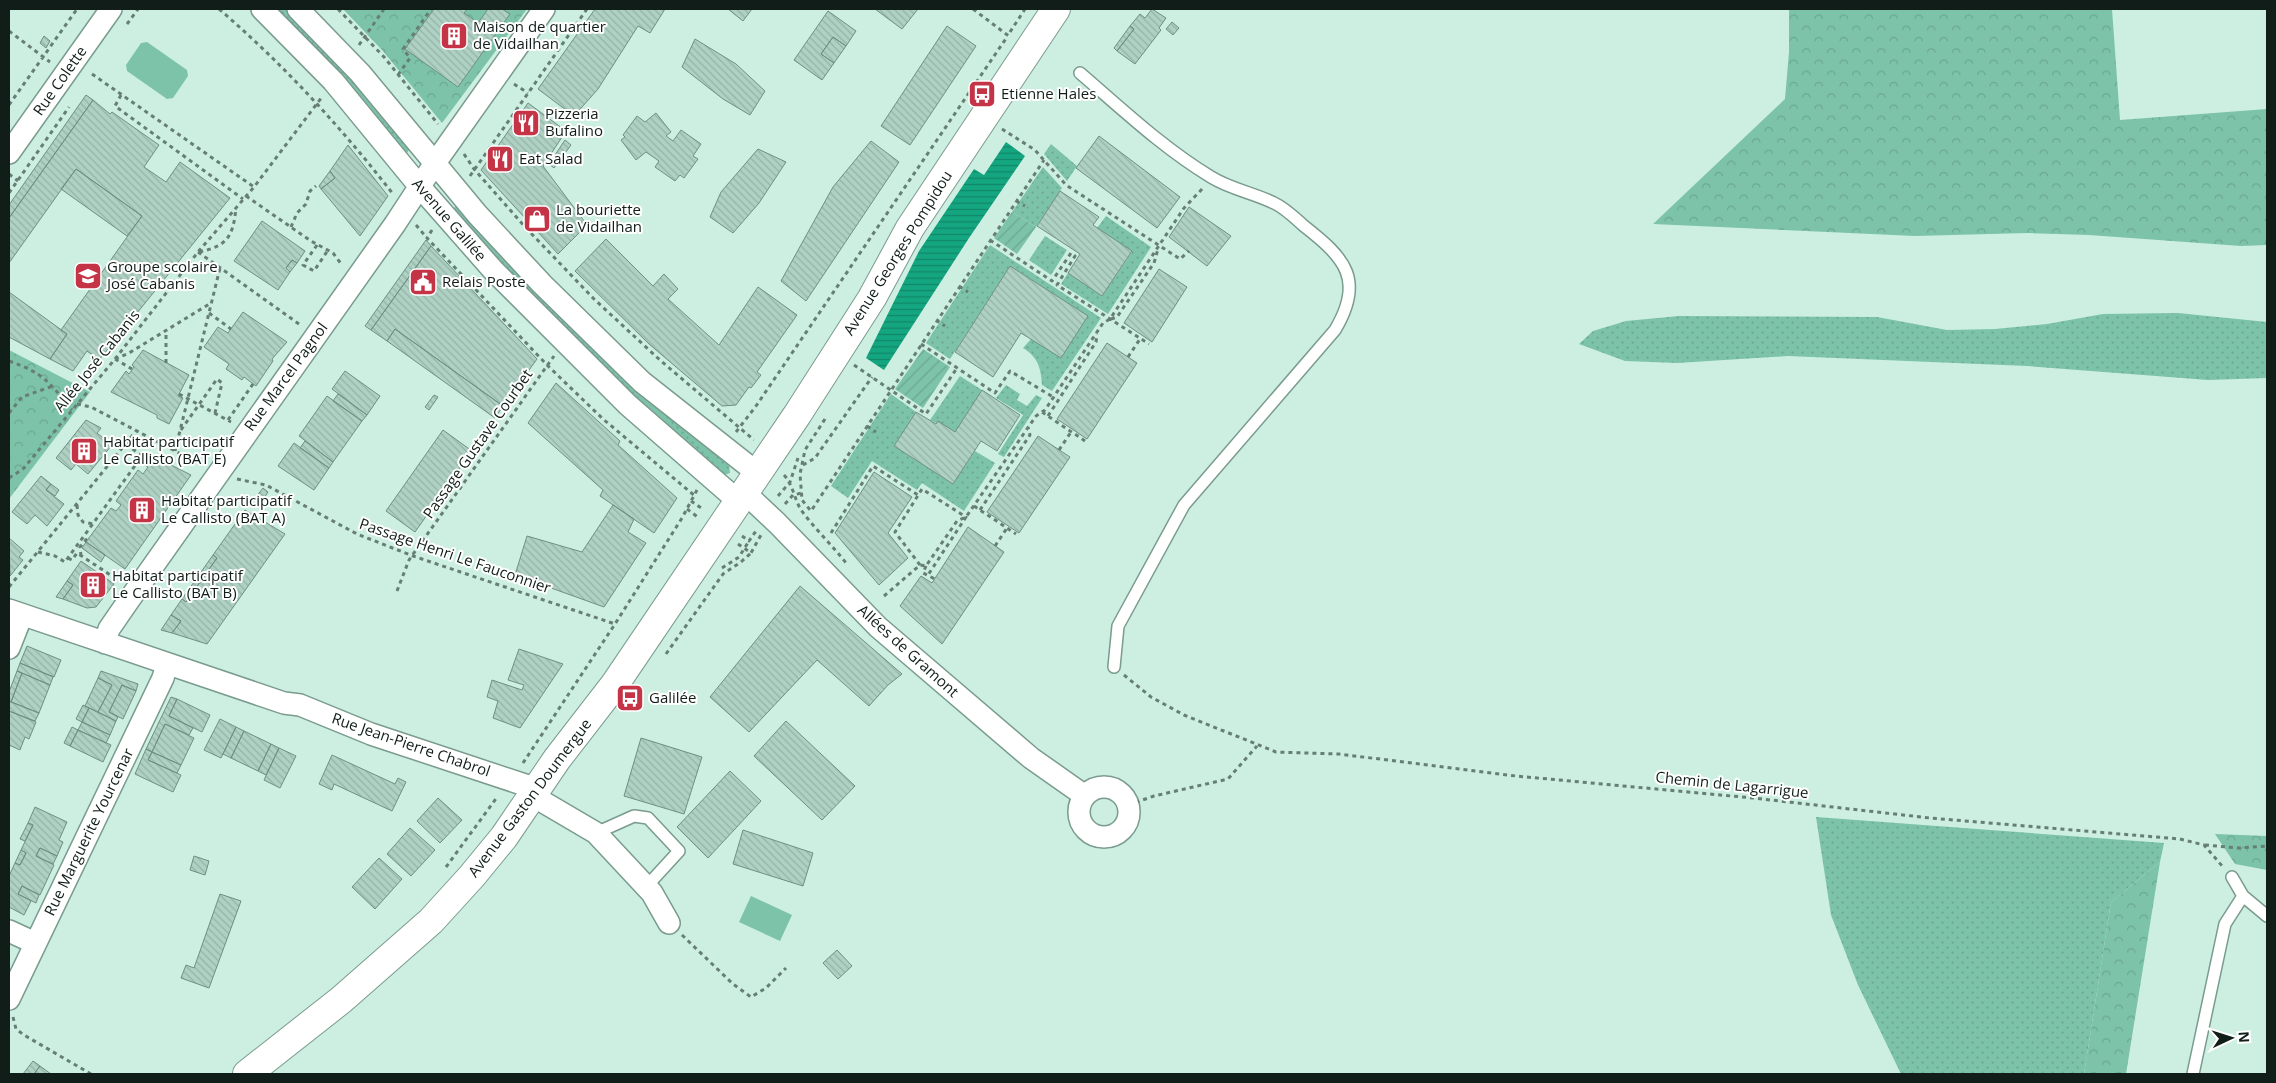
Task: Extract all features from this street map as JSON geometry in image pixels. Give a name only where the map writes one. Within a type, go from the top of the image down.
[{"type":"main road","name":"Avenue Georges Pompidou","points":[[751,480],[872,298],[910,228],[1019,41],[1056,9]]},
{"type":"main road","name":"Avenue Gaston Doumergue","points":[[248,1074],[341,1000],[431,921],[482,865],[557,759],[615,684],[751,480]]},
{"type":"street","name":"Rue Colette","points":[[9,153],[111,9]]},
{"type":"street","name":"Avenue Galilée","points":[[262,9],[340,88],[420,187],[493,270],[628,405],[751,480]]},
{"type":"street","name":"Avenue Galilée","points":[[298,9],[360,73],[477,214],[527,268],[642,382],[751,480]]},
{"type":"street","name":"Rue Marcel Pagnol","points":[[104,643],[109,629],[129,600],[405,210],[435,163],[544,9]]},
{"type":"street","name":"Allées de Gramont","points":[[751,480],[777,522],[878,627],[1031,758],[1085,796]]},
{"type":"street","name":"Rue Jean-Pierre Chabrol","points":[[15,613],[284,703],[300,705],[371,734],[528,786],[534,794],[596,833],[646,887],[669,923]]},
{"type":"street","points":[[9,648],[15,613]]},
{"type":"street","name":"Rue Marguerite Yourcenar","points":[[11,1007],[35,944],[163,678],[167,664]]},
{"type":"street","points":[[1098,788],[1106,788],[1120,793],[1128,805],[1127,821],[1124,828],[1118,833],[1103,837],[1088,832],[1083,826],[1080,810],[1085,796],[1098,788]]},
{"type":"street","points":[[9,931],[35,944]]},
{"type":"lane","points":[[1080,73],[1148,132],[1212,178],[1276,204],[1323,240],[1343,262],[1350,285],[1346,311],[1335,330],[1184,505],[1118,626],[1114,667]]},
{"type":"lane","points":[[596,833],[634,816],[648,818],[679,851],[646,887]]},
{"type":"lane","points":[[2232,877],[2243,896],[2267,916]]},
{"type":"lane","points":[[2193,1074],[2225,924],[2243,896]]},
{"type":"path","points":[[9,105],[45,57],[77,9]]},
{"type":"path","points":[[123,30],[138,9]]},
{"type":"path","points":[[218,9],[248,34],[317,104],[427,238],[548,365],[604,418],[695,496]]},
{"type":"path","points":[[338,9],[398,75],[440,127]]},
{"type":"path","points":[[367,33],[384,9]]},
{"type":"path","points":[[398,75],[410,58],[403,49],[431,9]]},
{"type":"path","points":[[470,177],[587,9]]},
{"type":"path","points":[[973,9],[1019,41],[1025,9]]},
{"type":"path","points":[[9,31],[45,57]]},
{"type":"path","points":[[88,80],[97,67]]},
{"type":"path","points":[[92,74],[254,187]]},
{"type":"path","points":[[121,94],[115,106],[245,197],[333,253],[347,272],[356,278]]},
{"type":"path","points":[[9,193],[72,102]]},
{"type":"path","name":"Allée José Cabanis","points":[[9,478],[22,469],[115,359],[198,252],[254,187],[317,104]]},
{"type":"path","points":[[998,126],[1035,150],[1066,185],[1158,246],[1180,259],[1189,251]]},
{"type":"path","points":[[462,149],[474,169],[594,299],[660,361],[751,437],[751,480],[790,482],[793,494],[802,510],[852,570]]},
{"type":"path","points":[[811,511],[920,344],[1044,160]]},
{"type":"path","points":[[9,174],[18,180]]},
{"type":"path","points":[[291,227],[297,213],[306,204],[310,190],[316,186]]},
{"type":"path","points":[[928,576],[1028,427],[1053,398],[1097,331],[1103,323],[1110,319],[1184,208],[1198,193]]},
{"type":"path","points":[[1016,201],[1025,206]]},
{"type":"path","name":"Allée José Cabanis","points":[[198,252],[216,249],[234,230],[236,208]]},
{"type":"path","points":[[427,238],[434,227]]},
{"type":"path","points":[[990,240],[1052,281],[1071,253],[1075,256],[1057,285],[1149,344]]},
{"type":"path","points":[[317,244],[303,265],[314,271],[328,250]]},
{"type":"path","points":[[198,252],[306,328],[314,337]]},
{"type":"path","points":[[175,451],[220,268]]},
{"type":"path","points":[[959,286],[968,292]]},
{"type":"path","points":[[132,369],[115,359],[212,303]]},
{"type":"path","points":[[209,313],[231,329]]},
{"type":"path","points":[[936,320],[945,326]]},
{"type":"path","points":[[166,330],[166,362]]},
{"type":"path","points":[[1048,416],[1096,342],[1097,331]]},
{"type":"path","points":[[1128,357],[1140,339]]},
{"type":"path","points":[[920,344],[996,393],[1010,371],[1053,398]]},
{"type":"path","points":[[9,361],[32,369],[47,378],[72,410]]},
{"type":"path","points":[[853,364],[926,414],[957,368]]},
{"type":"path","name":"Passage Gustave Courbet","points":[[397,591],[409,560],[548,365]]},
{"type":"path","points":[[803,465],[816,458],[872,377]]},
{"type":"path","points":[[179,431],[217,379],[222,383],[215,413]]},
{"type":"path","points":[[179,394],[229,420],[253,384]]},
{"type":"path","points":[[9,413],[22,397],[53,386]]},
{"type":"path","points":[[77,404],[91,407],[204,466]]},
{"type":"path","points":[[1042,412],[1085,440]]},
{"type":"path","points":[[867,426],[876,432]]},
{"type":"path","points":[[980,510],[1030,434],[1028,427]]},
{"type":"path","points":[[9,587],[136,431]]},
{"type":"path","points":[[1059,450],[1071,432]]},
{"type":"path","points":[[38,552],[55,556],[65,562],[142,456],[126,444]]},
{"type":"path","points":[[831,533],[873,466],[918,495]]},
{"type":"path","name":"Passage Henri Le Fauconnier","points":[[232,479],[266,485],[356,534],[413,556],[615,624]]},
{"type":"path","points":[[926,566],[920,565],[895,532],[922,489],[966,517]]},
{"type":"path","points":[[77,504],[78,515],[83,522],[93,524]]},
{"type":"path","points":[[974,506],[1016,534]]},
{"type":"path","points":[[935,580],[923,573],[926,566],[957,520],[966,517]]},
{"type":"path","points":[[995,546],[1007,528]]},
{"type":"path","points":[[81,556],[80,547],[86,540],[85,536]]},
{"type":"path","points":[[68,558],[72,560],[76,553],[115,578]]},
{"type":"path","points":[[664,657],[722,574],[751,553]]},
{"type":"path","points":[[884,596],[920,565]]},
{"type":"path","name":"Chemin de Lagarrigue","points":[[1114,667],[1151,697],[1184,715],[1236,735],[1257,746],[1276,752],[1339,754],[1516,776],[1744,797],[1930,818],[2180,839],[2204,845],[2238,848],[2267,846]]},
{"type":"path","points":[[1128,805],[1154,796],[1228,779],[1257,746]]},
{"type":"path","points":[[2204,845],[2232,877]]},
{"type":"path","points":[[669,923],[733,984],[751,997],[766,988],[786,968]]},
{"type":"path","points":[[11,1007],[16,1029],[91,1074]]},
{"type":"green space","points":[[269,9],[290,9],[412,145],[404,158]]},
{"type":"green space","points":[[343,9],[527,9],[442,123],[382,50]]},
{"type":"green space","points":[[1789,9],[2112,9],[2120,120],[2267,109],[2267,245],[2241,246],[2089,235],[2027,233],[1915,236],[1653,224],[1785,99],[1789,52]]},
{"type":"green space","points":[[147,42],[187,70],[188,76],[173,98],[167,99],[127,71],[126,65],[141,43]]},
{"type":"green space","points":[[1051,144],[1077,166],[1067,181],[1044,154]]},
{"type":"green space","points":[[1043,167],[1062,188],[1036,227],[1012,212]]},
{"type":"green space","points":[[459,201],[729,463],[730,473],[724,475],[667,430],[450,214]]},
{"type":"green space","points":[[1012,212],[1036,227],[1017,254],[994,238]]},
{"type":"green space","points":[[1106,216],[1151,247],[1108,314],[1061,284],[1068,273],[1102,296],[1132,252],[1097,228]]},
{"type":"green space","points":[[1045,236],[1067,250],[1051,275],[1029,260]]},
{"type":"green space","points":[[990,245],[1101,318],[1052,391],[1042,385],[1038,364],[1032,355],[1023,348],[1031,339],[1061,358],[1088,316],[1010,266],[950,359],[926,343]]},
{"type":"green space","points":[[2178,313],[2267,322],[2267,378],[2208,380],[2027,366],[1788,356],[1677,363],[1625,361],[1579,344],[1593,331],[1626,321],[1679,316],[1877,317],[1947,330],[1995,329],[2047,324],[2103,314]]},
{"type":"green space","points":[[923,349],[950,367],[923,408],[895,389]]},
{"type":"green space","points":[[9,350],[90,392],[9,499]]},
{"type":"green space","points":[[960,376],[982,390],[955,432],[930,420]]},
{"type":"green space","points":[[1006,385],[1020,394],[1017,400],[1027,406],[1036,395],[1042,398],[1004,457],[998,454],[1023,415],[996,398]]},
{"type":"green space","points":[[891,394],[916,412],[894,446],[953,484],[975,451],[995,463],[964,511],[922,483],[917,490],[872,461],[848,498],[831,486]]},
{"type":"green space","points":[[1816,817],[2164,843],[2160,862],[2111,902],[2084,1074],[1901,1074],[1858,985],[1831,915]]},
{"type":"green space","points":[[2215,834],[2267,836],[2267,870],[2235,864]]},
{"type":"green space","points":[[2160,862],[2126,1074],[2084,1074],[2111,902]]},
{"type":"green space","points":[[751,896],[792,915],[780,941],[739,922]]},
{"type":"shaded area","points":[[1006,142],[1025,156],[969,238],[884,370],[866,358],[919,251],[974,169],[984,175]]},
{"type":"building","name":"Maison de quartier de Vidailhan","points":[[434,9],[467,9],[464,13],[478,23],[488,9],[502,9],[510,14],[458,87],[405,49]]},
{"type":"building","points":[[595,9],[665,9],[650,33],[638,26],[598,89],[574,116],[538,89]]},
{"type":"building","points":[[728,9],[752,9],[743,21]]},
{"type":"building","points":[[875,9],[918,9],[902,29]]},
{"type":"building","points":[[1152,9],[1166,18],[1159,28],[1161,30],[1135,64],[1117,51],[1134,29],[1130,26],[1140,14],[1145,18]]},
{"type":"building","points":[[828,11],[856,31],[846,46],[833,37],[821,54],[834,63],[822,80],[794,60]]},
{"type":"building","points":[[1172,22],[1179,28],[1173,35],[1166,29]]},
{"type":"building","points":[[947,26],[976,46],[910,145],[881,126]]},
{"type":"building","points":[[1130,26],[1134,29],[1117,51],[1114,48]]},
{"type":"building","points":[[44,36],[50,41],[46,48],[40,43]]},
{"type":"building","points":[[833,37],[846,46],[834,63],[821,54]]},
{"type":"building","points":[[695,39],[736,64],[765,91],[750,115],[723,99],[682,67]]},
{"type":"building","points":[[86,95],[93,100],[9,218],[9,205]]},
{"type":"building","points":[[93,100],[110,114],[112,112],[159,145],[144,167],[166,182],[180,162],[230,198],[99,360],[87,351],[73,371],[50,359],[67,334],[61,330],[142,216],[76,169],[9,263],[9,218]]},
{"type":"building","points":[[528,103],[566,131],[543,166],[587,225],[558,254],[481,170]]},
{"type":"building","points":[[656,113],[671,132],[666,136],[673,141],[681,130],[701,144],[693,156],[698,159],[684,178],[680,175],[675,181],[655,167],[659,161],[646,152],[636,160],[621,140],[625,137],[623,135],[637,116],[645,122]]},
{"type":"building","points":[[1099,136],[1180,197],[1157,228],[1076,168]]},
{"type":"building","points":[[565,140],[571,145],[554,168],[549,164]]},
{"type":"building","points":[[871,141],[899,162],[806,301],[781,281],[833,187]]},
{"type":"building","points":[[348,145],[388,196],[360,236],[321,189],[335,178],[330,171]]},
{"type":"building","points":[[758,149],[786,162],[759,203],[733,233],[710,217],[721,192]]},
{"type":"building","points":[[76,169],[142,216],[127,236],[61,189]]},
{"type":"building","points":[[330,171],[335,178],[321,189],[319,186]]},
{"type":"building","points":[[1060,191],[1099,217],[1093,225],[1132,251],[1102,296],[1068,273],[1080,254],[1037,226]]},
{"type":"building","points":[[1189,207],[1231,236],[1207,266],[1169,237]]},
{"type":"building","points":[[262,221],[305,251],[297,263],[292,260],[286,268],[290,272],[278,290],[234,261]]},
{"type":"building","points":[[606,239],[653,286],[664,274],[678,289],[668,299],[719,345],[758,287],[797,315],[757,372],[761,375],[751,388],[749,387],[736,405],[722,406],[649,344],[575,271]]},
{"type":"building","points":[[426,240],[431,246],[371,330],[365,326]]},
{"type":"building","points":[[431,246],[537,359],[503,406],[395,329],[387,341],[371,330]]},
{"type":"building","points":[[292,260],[297,263],[290,272],[286,268]]},
{"type":"building","points":[[1010,266],[1088,316],[1061,358],[1021,333],[993,377],[955,352]]},
{"type":"building","points":[[1159,269],[1187,287],[1152,342],[1124,323]]},
{"type":"building","points":[[9,292],[67,334],[50,359],[9,337]]},
{"type":"building","points":[[243,312],[287,342],[272,359],[273,361],[256,386],[244,377],[242,380],[226,369],[229,364],[204,347],[218,327],[228,333]]},
{"type":"building","points":[[395,329],[503,406],[495,418],[387,341]]},
{"type":"building","points":[[1107,343],[1137,363],[1087,439],[1057,419]]},
{"type":"building","points":[[143,350],[189,375],[178,396],[183,398],[169,424],[157,418],[157,415],[111,392],[126,371],[129,374],[134,367],[132,365]]},
{"type":"building","points":[[345,371],[380,396],[367,415],[332,389]]},
{"type":"building","points":[[556,383],[620,441],[618,445],[677,498],[654,533],[600,496],[603,490],[528,423]]},
{"type":"building","points":[[982,390],[1020,415],[997,451],[981,441],[953,484],[894,446],[916,412],[936,424],[938,421],[955,432]]},
{"type":"building","points":[[338,394],[367,415],[362,421],[333,401]]},
{"type":"building","points":[[434,395],[438,397],[429,410],[425,407]]},
{"type":"building","points":[[327,396],[362,421],[333,462],[299,436]]},
{"type":"building","name":"Habitat participatif Le Callisto (BAT E)","points":[[86,420],[101,428],[97,433],[112,445],[88,474],[76,464],[71,470],[56,458]]},
{"type":"building","points":[[443,430],[472,451],[415,532],[386,511]]},
{"type":"building","points":[[1038,436],[1070,457],[1019,533],[987,512]]},
{"type":"building","points":[[305,441],[333,462],[329,468],[300,448]]},
{"type":"building","points":[[294,443],[329,468],[314,490],[278,466]]},
{"type":"building","name":"Habitat participatif Le Callisto (BAT A)","points":[[149,454],[191,475],[125,569],[86,542],[111,508],[116,511],[121,505],[116,501],[138,470],[143,474],[148,467],[143,464]]},
{"type":"building","points":[[874,472],[912,497],[888,533],[908,558],[879,585],[835,533]]},
{"type":"building","points":[[41,476],[51,484],[46,490],[64,504],[47,526],[35,515],[27,524],[12,512]]},
{"type":"building","points":[[51,484],[59,490],[55,496],[46,490]]},
{"type":"building","points":[[263,488],[268,492],[262,501],[256,497]]},
{"type":"building","points":[[613,505],[634,519],[628,532],[646,543],[604,607],[515,575],[527,536],[582,552]]},
{"type":"building","points":[[245,510],[285,534],[207,644],[172,633],[181,621],[171,615],[182,599],[186,602],[217,558],[213,555]]},
{"type":"building","points":[[968,527],[1004,552],[942,644],[900,606],[921,576],[932,583]]},
{"type":"building","points":[[9,538],[24,551],[19,557],[23,560],[10,576]]},
{"type":"building","points":[[86,542],[105,555],[101,562],[82,548]]},
{"type":"building","points":[[213,555],[217,558],[186,602],[182,599]]},
{"type":"building","name":"Habitat participatif Le Callisto (BAT B)","points":[[81,561],[114,584],[96,607],[87,608],[63,599],[73,585],[67,581]]},
{"type":"building","points":[[67,581],[73,585],[63,599],[56,597]]},
{"type":"building","points":[[800,586],[902,674],[888,685],[869,706],[817,660],[749,732],[710,697]]},
{"type":"building","points":[[171,615],[181,621],[172,633],[161,630]]},
{"type":"building","points":[[27,646],[61,660],[54,677],[20,663]]},
{"type":"building","points":[[519,649],[563,664],[520,728],[493,718],[498,701],[487,697],[492,680],[522,690],[524,685],[508,680]]},
{"type":"building","points":[[20,663],[53,677],[50,685],[17,671]]},
{"type":"building","points":[[17,671],[22,673],[11,702],[9,701],[9,692]]},
{"type":"building","points":[[101,671],[138,684],[136,691],[122,685],[109,712],[118,717],[116,721],[98,712],[112,685],[98,678]]},
{"type":"building","points":[[22,673],[50,685],[39,713],[11,702]]},
{"type":"building","points":[[98,678],[112,685],[98,712],[85,706]]},
{"type":"building","points":[[122,685],[136,691],[123,719],[109,712]]},
{"type":"building","points":[[171,697],[177,699],[169,716],[193,728],[189,735],[165,724],[152,752],[146,749]]},
{"type":"building","points":[[177,699],[210,715],[202,732],[169,716]]},
{"type":"building","points":[[9,701],[39,713],[35,721],[9,711]]},
{"type":"building","points":[[83,705],[89,708],[82,722],[76,719]]},
{"type":"building","points":[[89,708],[116,721],[110,735],[82,722]]},
{"type":"building","points":[[9,711],[36,722],[29,739],[25,737],[20,750],[9,745]]},
{"type":"building","points":[[220,719],[236,727],[221,758],[204,750]]},
{"type":"building","points":[[786,721],[855,786],[822,820],[754,756]]},
{"type":"building","points":[[82,722],[110,735],[106,743],[78,730]]},
{"type":"building","points":[[165,724],[194,738],[181,765],[152,752]]},
{"type":"building","points":[[72,727],[78,730],[70,746],[64,743]]},
{"type":"building","points":[[236,727],[244,731],[231,758],[223,754]]},
{"type":"building","points":[[78,730],[111,745],[103,762],[70,746]]},
{"type":"building","points":[[244,731],[271,744],[258,771],[231,758]]},
{"type":"building","points":[[641,738],[702,757],[684,814],[624,796]]},
{"type":"building","points":[[271,744],[279,748],[266,775],[258,771]]},
{"type":"building","points":[[279,748],[296,756],[280,788],[264,780]]},
{"type":"building","points":[[146,749],[152,752],[148,760],[181,775],[173,792],[135,774]]},
{"type":"building","points":[[152,752],[181,765],[177,773],[148,760]]},
{"type":"building","points":[[332,755],[395,784],[398,778],[406,782],[392,811],[334,784],[332,790],[319,784]]},
{"type":"building","points":[[730,771],[761,801],[708,858],[677,827]]},
{"type":"building","points":[[438,798],[462,820],[440,843],[417,821]]},
{"type":"building","points":[[35,807],[67,822],[59,840],[63,842],[57,856],[40,848],[36,856],[54,865],[40,895],[22,886],[18,894],[31,901],[24,915],[9,907],[9,876],[15,863],[20,865],[26,853],[21,850],[33,825],[28,823]]},
{"type":"building","points":[[28,823],[33,825],[25,841],[20,839]]},
{"type":"building","points":[[410,828],[435,850],[411,876],[387,854]]},
{"type":"building","points":[[743,830],[813,853],[803,886],[733,864]]},
{"type":"building","points":[[40,848],[57,856],[53,864],[36,856]]},
{"type":"building","points":[[21,850],[26,853],[20,865],[15,863]]},
{"type":"building","points":[[194,856],[209,861],[205,875],[190,870]]},
{"type":"building","points":[[379,858],[402,879],[375,909],[352,887]]},
{"type":"building","points":[[22,886],[39,895],[36,903],[18,894]]},
{"type":"building","points":[[220,894],[241,901],[209,988],[181,978],[186,965],[194,968]]},
{"type":"building","points":[[837,950],[852,966],[838,979],[823,963]]},
{"type":"building","points":[[33,1061],[40,1066],[34,1074],[23,1074]]},
{"type":"building","points":[[40,1066],[51,1074],[34,1074]]},
{"type":"place","name":"Maison de quartier de Vidailhan","points":[[454,36]]},
{"type":"place","name":"Etienne Hales","points":[[982,94]]},
{"type":"place","name":"Pizzeria Bufalino","points":[[526,123]]},
{"type":"place","name":"Eat Salad","points":[[500,159]]},
{"type":"place","name":"La bouriette de Vidailhan","points":[[537,219]]},
{"type":"place","name":"Groupe scolaire José Cabanis","points":[[88,276]]},
{"type":"place","name":"Relais Poste","points":[[423,282]]},
{"type":"place","name":"Habitat participatif Le Callisto (BAT E)","points":[[84,451]]},
{"type":"place","name":"Habitat participatif Le Callisto (BAT A)","points":[[142,510]]},
{"type":"place","name":"Habitat participatif Le Callisto (BAT B)","points":[[93,585]]},
{"type":"place","name":"Galilée","points":[[630,698]]}]
